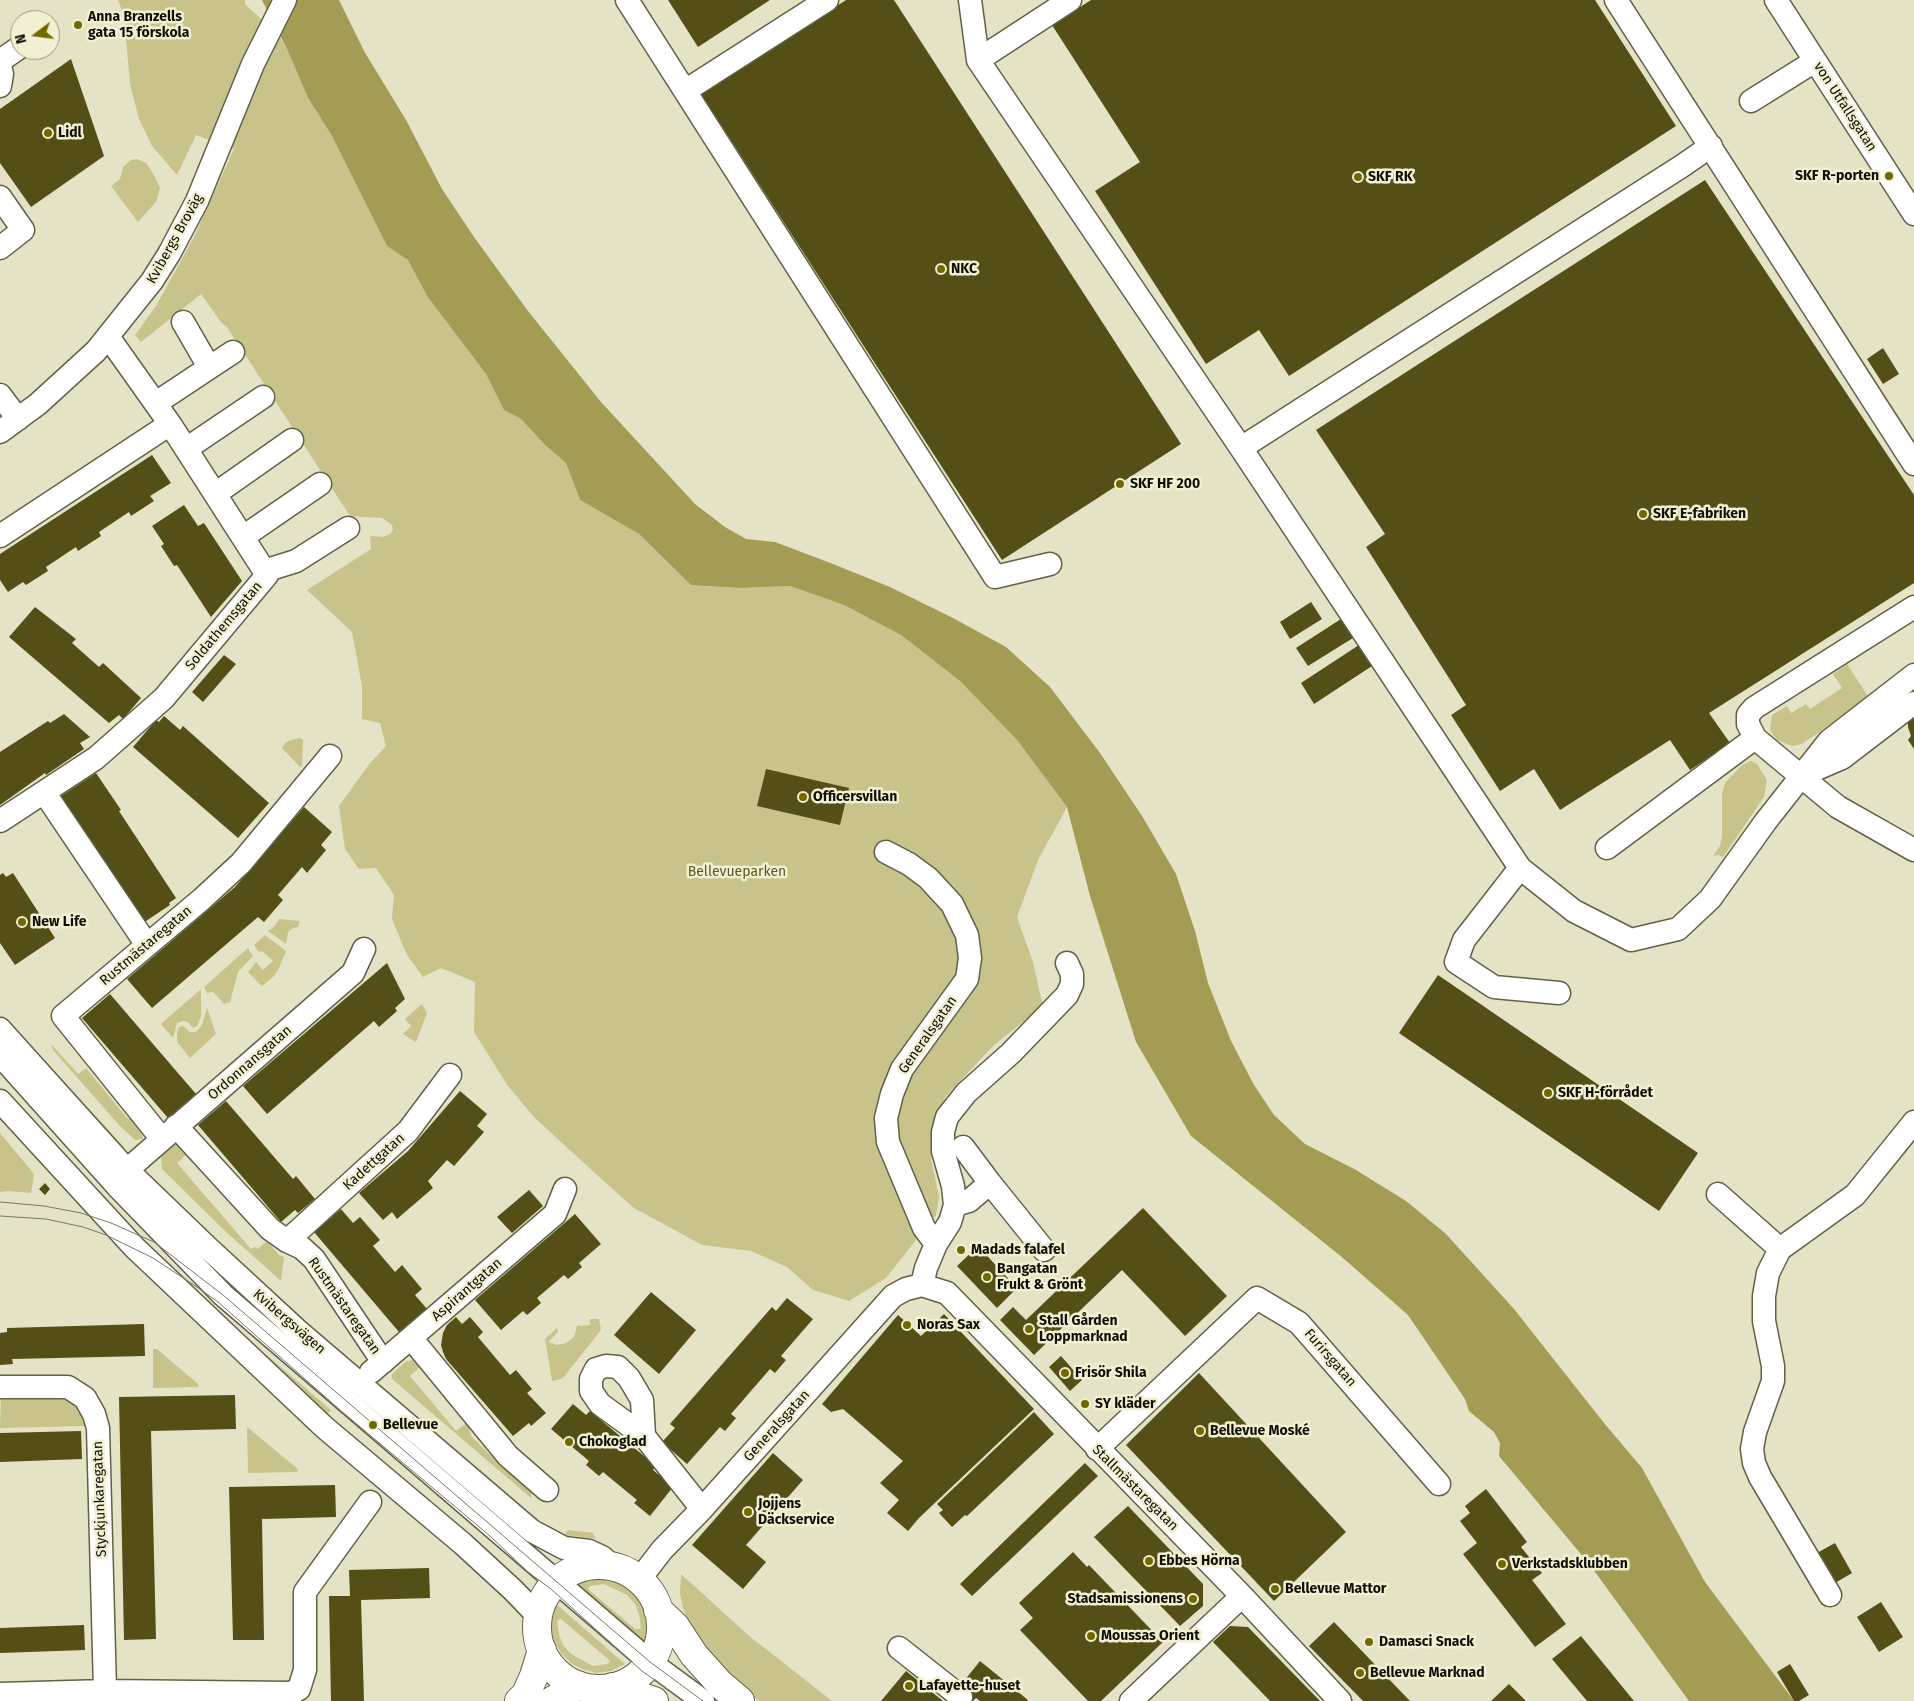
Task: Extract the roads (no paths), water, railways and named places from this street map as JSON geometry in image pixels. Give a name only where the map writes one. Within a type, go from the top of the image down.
[{"type":"main road","points":[[596,1565],[613,1567],[631,1574],[651,1593],[661,1623],[660,1637],[656,1650],[646,1666],[630,1680],[612,1687],[595,1689],[578,1685],[566,1679],[548,1661],[542,1650],[538,1630],[538,1616],[542,1602],[554,1585],[579,1568],[596,1565]]},
{"type":"main road","points":[[658,1610],[675,1626],[694,1655],[720,1684],[740,1701]]},
{"type":"main road","points":[[519,1701],[526,1694],[542,1650]]},
{"type":"main road","points":[[552,1701],[578,1685]]},
{"type":"main road","points":[[612,1687],[654,1701]]},
{"type":"street","name":"Kvibergs Broväg","points":[[0,432],[62,383],[109,338],[152,281],[169,254],[197,201],[253,64],[285,0]]},
{"type":"street","points":[[628,0],[684,91],[995,577],[1050,564]]},
{"type":"street","points":[[684,91],[827,0]]},
{"type":"street","points":[[970,0],[978,60],[1520,868],[1574,910],[1631,940],[1678,929],[1710,899],[1766,821],[1829,741],[1914,675]]},
{"type":"street","points":[[978,60],[1070,0]]},
{"type":"street","points":[[1616,0],[1914,464]]},
{"type":"street","name":"von Utfallsgatan","points":[[1776,0],[1914,214]]},
{"type":"street","points":[[1751,101],[1815,61]]},
{"type":"street","points":[[0,66],[2,74],[0,86]]},
{"type":"street","points":[[1240,448],[1711,146]]},
{"type":"street","points":[[0,197],[23,230],[0,248]]},
{"type":"street","points":[[183,322],[209,367]]},
{"type":"street","name":"Soldathemsgatan","points":[[0,821],[96,758],[164,698],[267,575],[156,403],[109,338]]},
{"type":"street","points":[[156,403],[233,352]]},
{"type":"street","points":[[0,395],[18,419]]},
{"type":"street","points":[[186,449],[262,397]]},
{"type":"street","points":[[0,536],[170,424]]},
{"type":"street","points":[[215,494],[292,440]]},
{"type":"street","points":[[243,537],[320,484]]},
{"type":"street","points":[[264,571],[296,561],[348,528]]},
{"type":"street","points":[[1914,607],[1754,708],[1748,715],[1748,724],[1755,738],[1802,775],[1838,807],[1914,850]]},
{"type":"street","points":[[1802,775],[1842,758],[1914,703]]},
{"type":"street","points":[[1608,848],[1755,738]]},
{"type":"street","name":"Rustmästaregatan","points":[[330,756],[241,862],[202,899],[63,1016],[169,1132],[270,1229],[287,1241],[302,1248],[314,1259],[383,1362]]},
{"type":"street","points":[[44,792],[147,945]]},
{"type":"street","name":"Generalsgatan","points":[[886,852],[909,864],[928,878],[952,904],[967,935],[970,958],[967,979],[902,1069],[892,1094],[886,1118],[888,1142],[924,1228],[936,1244]]},
{"type":"street","points":[[1520,868],[1464,940],[1456,962],[1494,987],[1558,993]]},
{"type":"street","name":"Ordonnansgatan","points":[[127,1170],[353,973],[364,949]]},
{"type":"street","points":[[922,1286],[926,1268],[936,1244],[950,1222],[955,1205],[953,1186],[943,1151],[943,1132],[947,1117],[966,1094],[1011,1053],[1067,995],[1072,984],[1072,974],[1067,963]]},
{"type":"street","name":"Kvibergsvägen","points":[[0,1029],[127,1170],[247,1285],[532,1531],[564,1548],[589,1551],[602,1557],[613,1567]]},
{"type":"street","points":[[0,1055],[118,1186],[223,1296],[684,1701]]},
{"type":"street","points":[[0,1072],[154,1242],[210,1296],[340,1410],[490,1536],[528,1572],[554,1585]]},
{"type":"street","name":"Kadettgatan","points":[[287,1241],[408,1131],[450,1075]]},
{"type":"street","points":[[0,1101],[134,1248],[324,1427],[463,1544],[538,1616]]},
{"type":"street","points":[[1830,1595],[1760,1477],[1754,1463],[1752,1448],[1755,1432],[1773,1381],[1774,1366],[1764,1321],[1764,1296],[1768,1274],[1780,1250],[1855,1196],[1914,1122]]},
{"type":"street","points":[[963,1148],[1044,1250]]},
{"type":"street","points":[[955,1205],[970,1200],[990,1182]]},
{"type":"street","name":"Aspirantgatan","points":[[360,1384],[555,1214],[565,1189]]},
{"type":"street","points":[[1718,1194],[1780,1250]]},
{"type":"street","name":"Generalsgatan","points":[[639,1580],[662,1550],[702,1509],[893,1296],[906,1289],[922,1286]]},
{"type":"street","name":"Stallmästaregatan","points":[[922,1286],[946,1293],[1242,1596],[1340,1701]]},
{"type":"street","name":"Furirsgatan","points":[[1097,1449],[1257,1298],[1299,1323],[1439,1484]]},
{"type":"street","points":[[411,1338],[508,1456],[547,1490]]},
{"type":"street","name":"Styckjunkaregatan","points":[[0,1387],[68,1388],[84,1398],[94,1414],[98,1428],[105,1691]]},
{"type":"street","points":[[644,1436],[702,1509]]},
{"type":"street","points":[[0,1694],[105,1691],[290,1697],[299,1689],[305,1670],[305,1592],[370,1502]]},
{"type":"street","points":[[1130,1701],[1242,1596]]},
{"type":"street","points":[[899,1648],[961,1697]]},
{"type":"street","points":[[646,1666],[703,1701]]},
{"type":"tram line","points":[[0,1202],[44,1206],[81,1213],[111,1223],[154,1242],[223,1295],[650,1662],[703,1701]]},
{"type":"tram line","points":[[0,1216],[46,1219],[83,1227],[106,1235],[153,1258],[218,1302],[340,1410],[490,1536],[528,1572],[551,1589],[642,1671],[684,1701]]},
{"type":"place","name":"Anna Branzells gata 15 förskola","points":[[78,25]]},
{"type":"place","name":"Lidl","points":[[48,133]]},
{"type":"place","name":"SKF R-porten","points":[[1889,176]]},
{"type":"place","name":"SKF RK","points":[[1358,177]]},
{"type":"place","name":"NKC","points":[[941,269]]},
{"type":"place","name":"SKF HF 200","points":[[1120,484]]},
{"type":"place","name":"SKF E-fabriken","points":[[1643,514]]},
{"type":"place","name":"Officersvillan","points":[[803,797]]},
{"type":"place","name":"New Life","points":[[22,922]]},
{"type":"place","name":"SKF H-förrådet","points":[[1548,1093]]},
{"type":"place","name":"Madads falafel","points":[[961,1250]]},
{"type":"place","name":"Bangatan Frukt & Grönt","points":[[987,1277]]},
{"type":"place","name":"Noras Sax","points":[[907,1325]]},
{"type":"place","name":"Stall Gården Loppmarknad","points":[[1029,1329]]},
{"type":"place","name":"Frisör Shila","points":[[1065,1373]]},
{"type":"place","name":"SY kläder","points":[[1085,1404]]},
{"type":"place","name":"Bellevue","points":[[373,1425]]},
{"type":"place","name":"Bellevue Moské","points":[[1200,1431]]},
{"type":"place","name":"Chokoglad","points":[[569,1442]]},
{"type":"place","name":"Jojjens Däckservice","points":[[748,1512]]},
{"type":"place","name":"Ebbes Hörna","points":[[1149,1561]]},
{"type":"place","name":"Verkstadsklubben","points":[[1502,1564]]},
{"type":"place","name":"Bellevue Mattor","points":[[1275,1589]]},
{"type":"place","name":"Stadsamissionens","points":[[1193,1599]]},
{"type":"place","name":"Moussas Orient","points":[[1091,1636]]},
{"type":"place","name":"Damasci Snack","points":[[1369,1642]]},
{"type":"place","name":"Bellevue Marknad","points":[[1360,1673]]},
{"type":"place","name":"Lafayette-huset","points":[[909,1686]]},
{"type":"park label","name":"Bellevueparken","points":[[737,872]]}]
